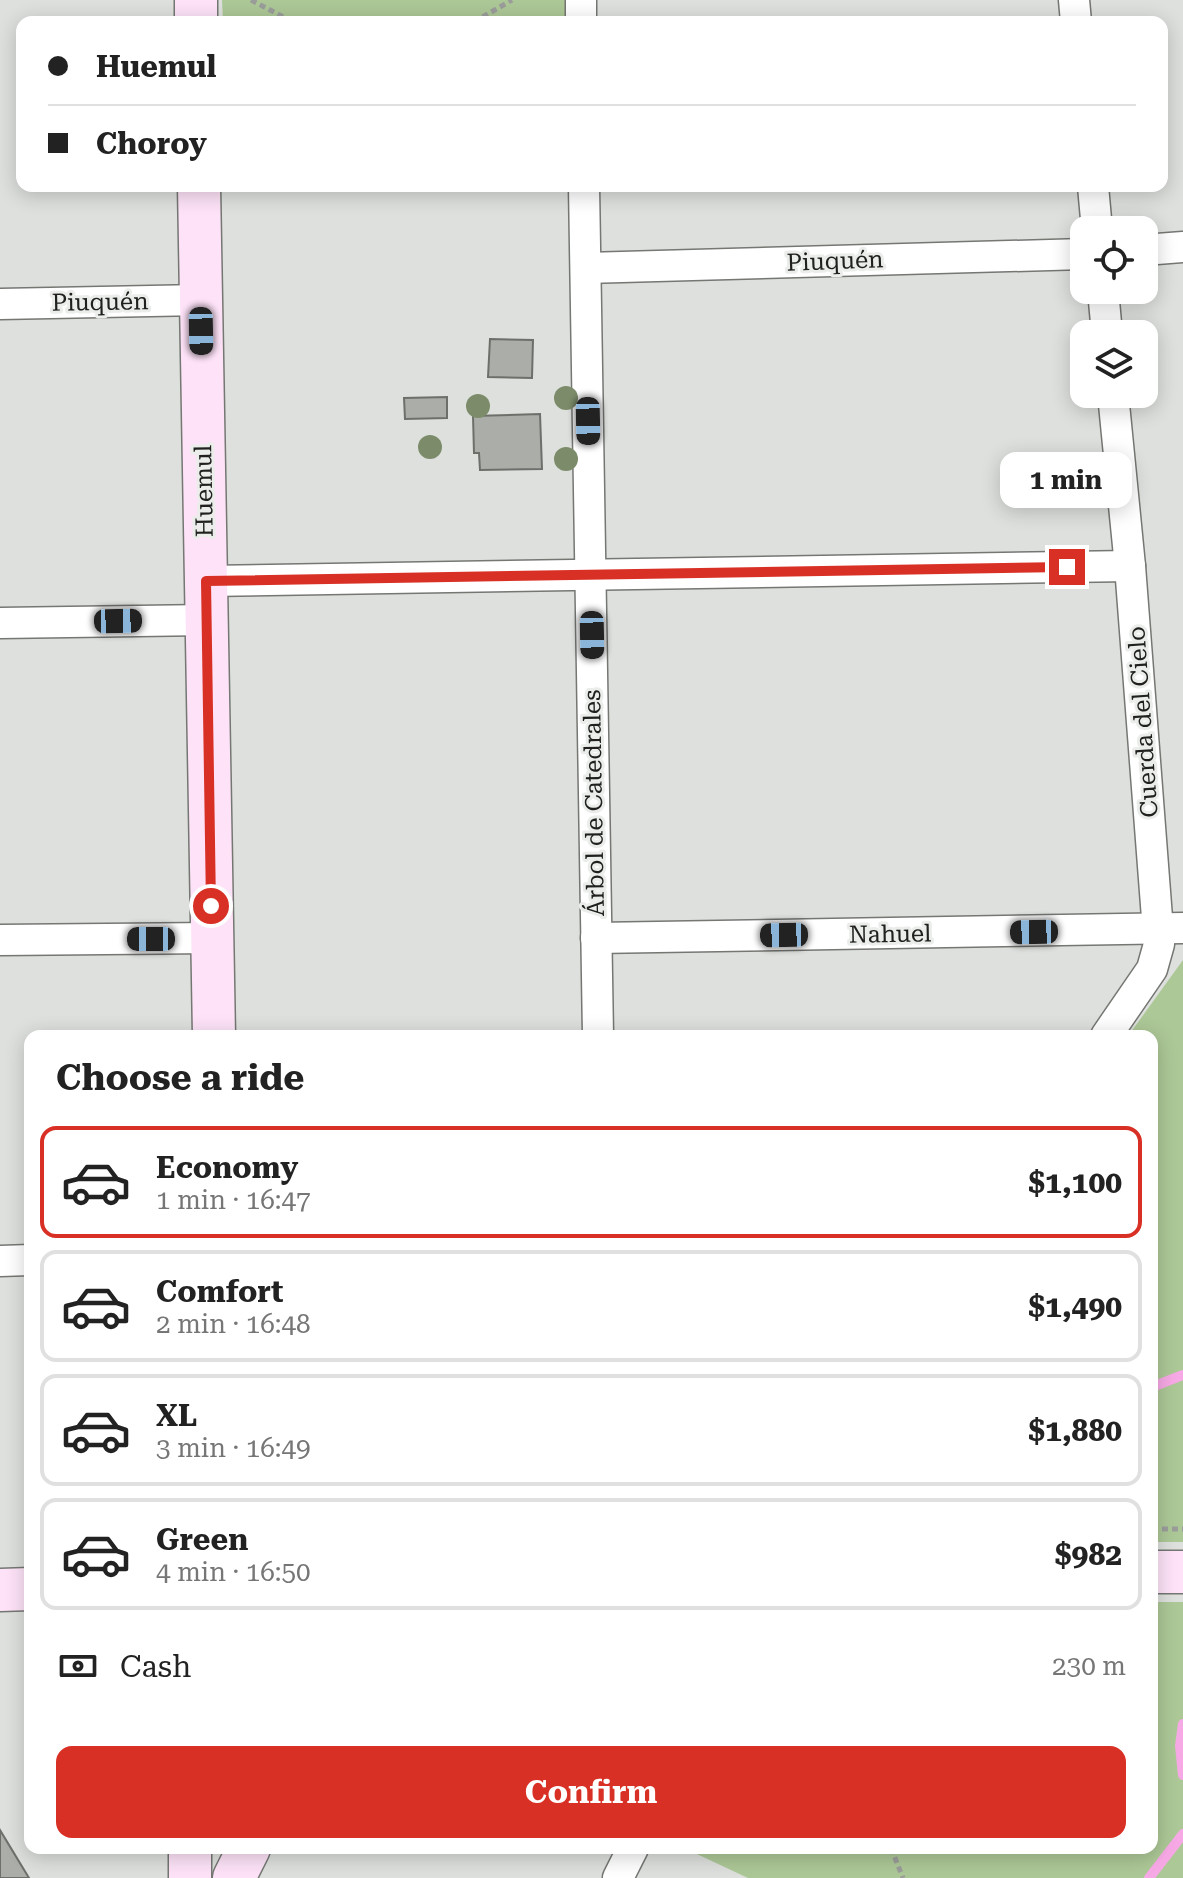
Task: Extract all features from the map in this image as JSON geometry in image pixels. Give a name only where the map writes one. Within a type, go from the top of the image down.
[{"type":"street","name":"Huemul","points":[[199,192],[214,1030]]},
{"type":"street","name":"Árbol de Catedrales","points":[[584,192],[598,1030]]},
{"type":"street","points":[[1094,192],[1096,216]]},
{"type":"street","points":[[1158,249],[1183,247]]},
{"type":"street","name":"Piuquén","points":[[586,268],[1070,254]]},
{"type":"street","name":"Piuquén","points":[[0,304],[201,300]]},
{"type":"street","name":"Cuerda del Cielo","points":[[1110,1030],[1152,969],[1171,929],[1114,408]]},
{"type":"street","points":[[0,623],[206,600],[591,575],[1130,566]]},
{"type":"street","name":"Nahuel","points":[[596,938],[1171,929]]},
{"type":"street","points":[[0,940],[212,938]]},
{"type":"street","points":[[0,1261],[24,1260]]},
{"type":"street","points":[[1158,1572],[1183,1572]]},
{"type":"street","points":[[0,1590],[24,1589]]},
{"type":"street","points":[[190,1854],[190,1878]]},
{"type":"street","points":[[234,1878],[246,1854]]},
{"type":"street","points":[[618,1878],[630,1854]]},
{"type":"path","points":[[251,0],[282,16]]},
{"type":"path","points":[[484,16],[512,0]]},
{"type":"path","points":[[1158,1529],[1183,1529]]},
{"type":"path","points":[[893,1854],[903,1878]]},
{"type":"green space","points":[[222,0],[565,0],[565,16],[223,16]]},
{"type":"green space","points":[[1183,960],[1183,1542],[1158,1542],[1158,1030],[1132,1030]]},
{"type":"green space","points":[[1158,1602],[1183,1602],[1183,1878],[748,1878],[697,1854],[1158,1854]]},
{"type":"building","points":[[490,339],[533,340],[532,378],[488,377]]},
{"type":"building","points":[[447,397],[447,418],[405,419],[404,398]]},
{"type":"building","points":[[540,414],[542,469],[480,470],[479,453],[474,453],[473,416]]},
{"type":"building","points":[[0,1830],[29,1878],[0,1878]]},
{"type":"waterway","points":[[1158,1385],[1183,1375]]},
{"type":"waterway","points":[[1183,1724],[1180,1746],[1183,1775]]},
{"type":"waterway","points":[[1149,1878],[1183,1834]]},
{"type":"route","points":[[211,906],[206,581],[1067,567]]}]
